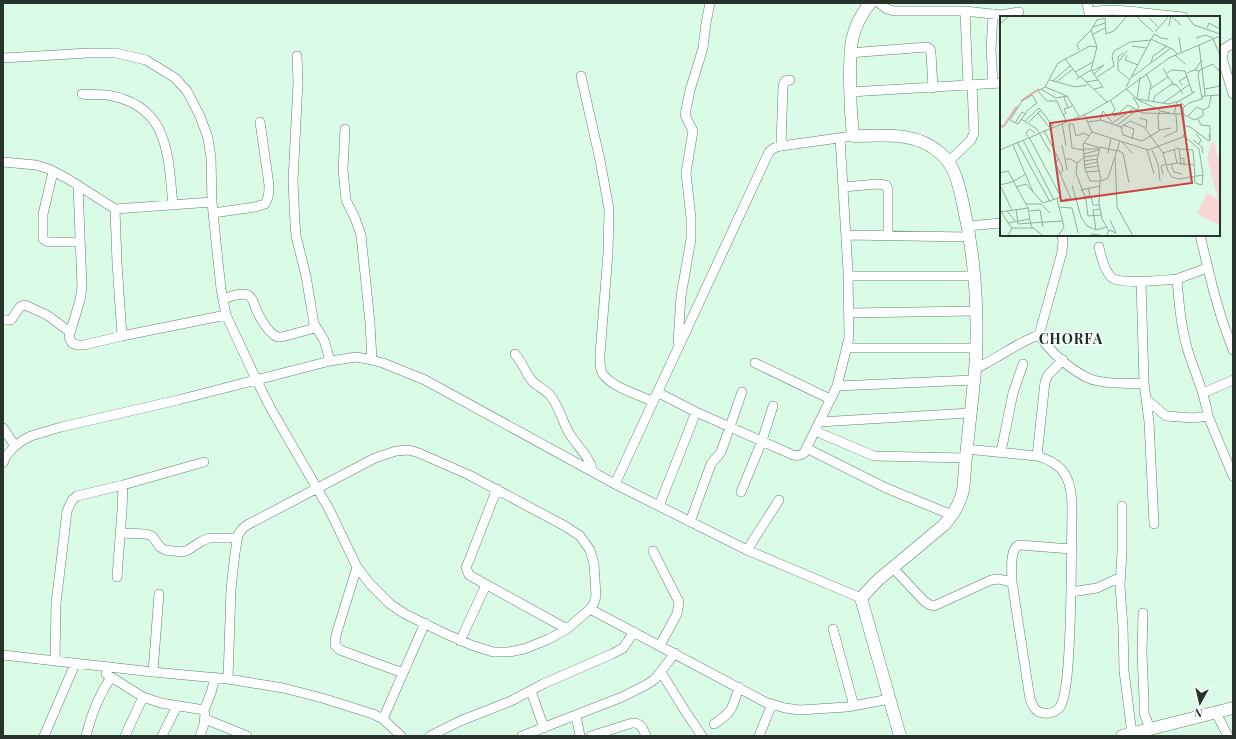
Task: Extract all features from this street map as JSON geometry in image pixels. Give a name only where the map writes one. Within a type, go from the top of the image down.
[{"type":"main road","points":[[870,3],[864,10],[854,30],[849,53],[853,136],[892,135],[925,143],[940,152],[956,176],[974,264],[976,348],[963,490],[960,502],[944,525],[892,567],[861,598],[900,736]]},
{"type":"main road","points":[[1127,735],[1233,708]]},
{"type":"street","points":[[678,345],[681,303],[686,263],[691,240],[686,173],[693,131],[685,115],[690,90],[703,48],[710,3]]},
{"type":"street","points":[[879,3],[887,9],[894,11],[950,7],[965,11],[1001,15],[1019,11]]},
{"type":"street","points":[[1087,3],[1090,15],[1101,10],[1133,11],[1145,15],[1164,16]]},
{"type":"street","points":[[948,162],[971,140],[974,133],[965,11]]},
{"type":"street","points":[[850,92],[997,83],[991,49],[993,14]]},
{"type":"street","points":[[1233,42],[1224,49],[1222,58],[1233,94]]},
{"type":"street","points":[[849,53],[930,49],[933,88]]},
{"type":"street","points":[[3,58],[116,53],[146,60],[161,68],[175,78],[187,91],[200,116],[208,138],[211,158],[213,213],[226,315],[271,409],[316,488],[357,567],[370,584],[390,604],[406,614],[460,640],[493,652],[509,652],[524,649],[549,639],[567,629],[590,609],[596,596],[594,564],[590,550],[580,536],[565,526],[497,489],[437,460],[409,450],[396,451],[375,458],[316,488],[242,529],[238,538],[231,589],[228,679]]},
{"type":"street","points":[[297,56],[298,82],[293,181],[296,236],[306,276],[315,328],[324,340],[330,361]]},
{"type":"street","points":[[581,76],[600,160],[609,209],[608,253],[600,354],[601,371],[611,383],[652,401]]},
{"type":"street","points":[[781,146],[783,86],[785,81],[790,80]]},
{"type":"street","points":[[82,94],[106,95],[125,100],[142,109],[154,121],[162,135],[173,205]]},
{"type":"street","points":[[213,213],[266,204],[269,195],[269,185],[260,122]]},
{"type":"street","points":[[345,129],[343,170],[346,200],[356,218],[361,235],[370,323],[372,360]]},
{"type":"street","points":[[614,484],[769,152],[774,148],[781,146],[853,136]]},
{"type":"street","points":[[657,392],[696,412],[762,441],[797,456],[801,455],[815,431],[836,386],[849,338],[848,276],[840,138]]},
{"type":"street","points":[[3,162],[36,165],[53,172],[78,185],[115,209],[212,202]]},
{"type":"street","points":[[53,172],[43,214],[43,239],[48,242],[80,242]]},
{"type":"street","points":[[843,187],[877,184],[886,185],[888,190],[888,236]]},
{"type":"street","points":[[78,185],[82,294],[70,332],[70,340],[77,345],[88,344],[226,315]]},
{"type":"street","points":[[115,209],[122,336]]},
{"type":"street","points":[[846,234],[888,236],[968,231],[1000,224]]},
{"type":"street","points":[[1038,335],[1062,252],[1062,236]]},
{"type":"street","points":[[1200,236],[1207,268],[1222,320],[1233,350]]},
{"type":"street","points":[[1099,247],[1108,272],[1113,278],[1120,281],[1177,279],[1207,268]]},
{"type":"street","points":[[848,276],[974,276]]},
{"type":"street","points":[[1177,279],[1181,324],[1203,393],[1208,416],[1233,476]]},
{"type":"street","points":[[1141,281],[1144,383],[1154,524]]},
{"type":"street","points":[[223,299],[243,294],[250,297],[257,312],[269,330],[277,337],[315,328]]},
{"type":"street","points":[[3,320],[11,320],[20,307],[25,305],[47,315],[70,332]]},
{"type":"street","points":[[849,313],[975,311]]},
{"type":"street","points":[[1038,335],[1049,349],[1062,360],[1089,378],[1111,382],[1144,383]]},
{"type":"street","points":[[836,386],[974,374],[988,363],[1025,340],[1038,335]]},
{"type":"street","points":[[847,348],[976,348]]},
{"type":"street","points":[[515,354],[522,362],[529,378],[536,386],[549,394],[568,432],[592,464],[593,472]]},
{"type":"street","points":[[3,463],[6,456],[15,446],[31,436],[61,427],[178,400],[330,361],[356,357],[372,360],[401,369],[425,380],[614,484],[747,550],[861,598]]},
{"type":"street","points":[[1037,456],[1046,382],[1048,375],[1062,360]]},
{"type":"street","points":[[755,363],[830,399]]},
{"type":"street","points":[[1001,452],[1013,393],[1023,364]]},
{"type":"street","points":[[1203,393],[1233,380]]},
{"type":"street","points":[[690,522],[711,464],[721,452],[742,392]]},
{"type":"street","points":[[1146,399],[1166,416],[1193,418],[1208,416]]},
{"type":"street","points":[[741,492],[762,441],[772,406]]},
{"type":"street","points":[[659,506],[696,412]]},
{"type":"street","points":[[819,422],[970,413]]},
{"type":"street","points":[[3,428],[15,446]]},
{"type":"street","points":[[815,431],[861,452],[874,456],[1001,452],[1037,456],[1054,464],[1068,479],[1072,490],[1072,498],[1070,641],[1067,681],[1060,706],[1055,711],[1041,713],[1033,707],[1030,699],[1012,582],[1012,551],[1019,545],[1071,549]]},
{"type":"street","points":[[806,448],[886,488],[952,515]]},
{"type":"street","points":[[55,661],[56,604],[65,527],[69,505],[72,500],[77,496],[123,485],[204,462]]},
{"type":"street","points":[[117,577],[123,485]]},
{"type":"street","points":[[497,489],[466,568],[469,575],[567,629]]},
{"type":"street","points":[[747,550],[779,500]]},
{"type":"street","points":[[1122,506],[1120,586],[1127,735]]},
{"type":"street","points":[[120,533],[146,534],[152,536],[160,547],[165,550],[182,552],[209,538],[238,538]]},
{"type":"street","points":[[653,551],[679,602],[677,614],[660,645]]},
{"type":"street","points":[[357,567],[336,635],[335,645],[340,650],[403,673]]},
{"type":"street","points":[[892,567],[924,601],[934,606],[991,580],[998,579],[1012,582]]},
{"type":"street","points":[[1071,592],[1096,588],[1121,577]]},
{"type":"street","points":[[460,640],[486,585]]},
{"type":"street","points":[[153,672],[159,594]]},
{"type":"street","points":[[590,609],[765,702],[800,710],[854,706],[890,699]]},
{"type":"street","points":[[1143,613],[1142,653],[1144,713],[1150,729]]},
{"type":"street","points":[[383,719],[424,623]]},
{"type":"street","points":[[833,629],[854,706]]},
{"type":"street","points":[[430,736],[511,701],[543,684],[622,648],[634,632]]},
{"type":"street","points":[[522,736],[622,697],[646,685],[655,679],[675,653]]},
{"type":"street","points":[[3,655],[93,666],[215,677],[283,688],[358,709],[383,719],[401,736]]},
{"type":"street","points":[[44,736],[75,664]]},
{"type":"street","points":[[93,666],[143,697],[205,714],[247,736]]},
{"type":"street","points":[[661,672],[702,736]]},
{"type":"street","points":[[86,736],[90,718],[111,677]]},
{"type":"street","points":[[200,736],[215,677]]},
{"type":"street","points":[[714,724],[725,717],[730,711],[739,687]]},
{"type":"street","points":[[531,690],[544,728]]},
{"type":"street","points":[[125,736],[143,697]]},
{"type":"street","points":[[759,736],[772,704]]},
{"type":"street","points":[[162,736],[177,706]]},
{"type":"street","points":[[1216,713],[1228,736]]},
{"type":"street","points":[[576,715],[580,736]]},
{"type":"street","points":[[591,736],[637,722],[646,736]]},
{"type":"district","name":"CHORFA","points":[[1071,339]]}]
